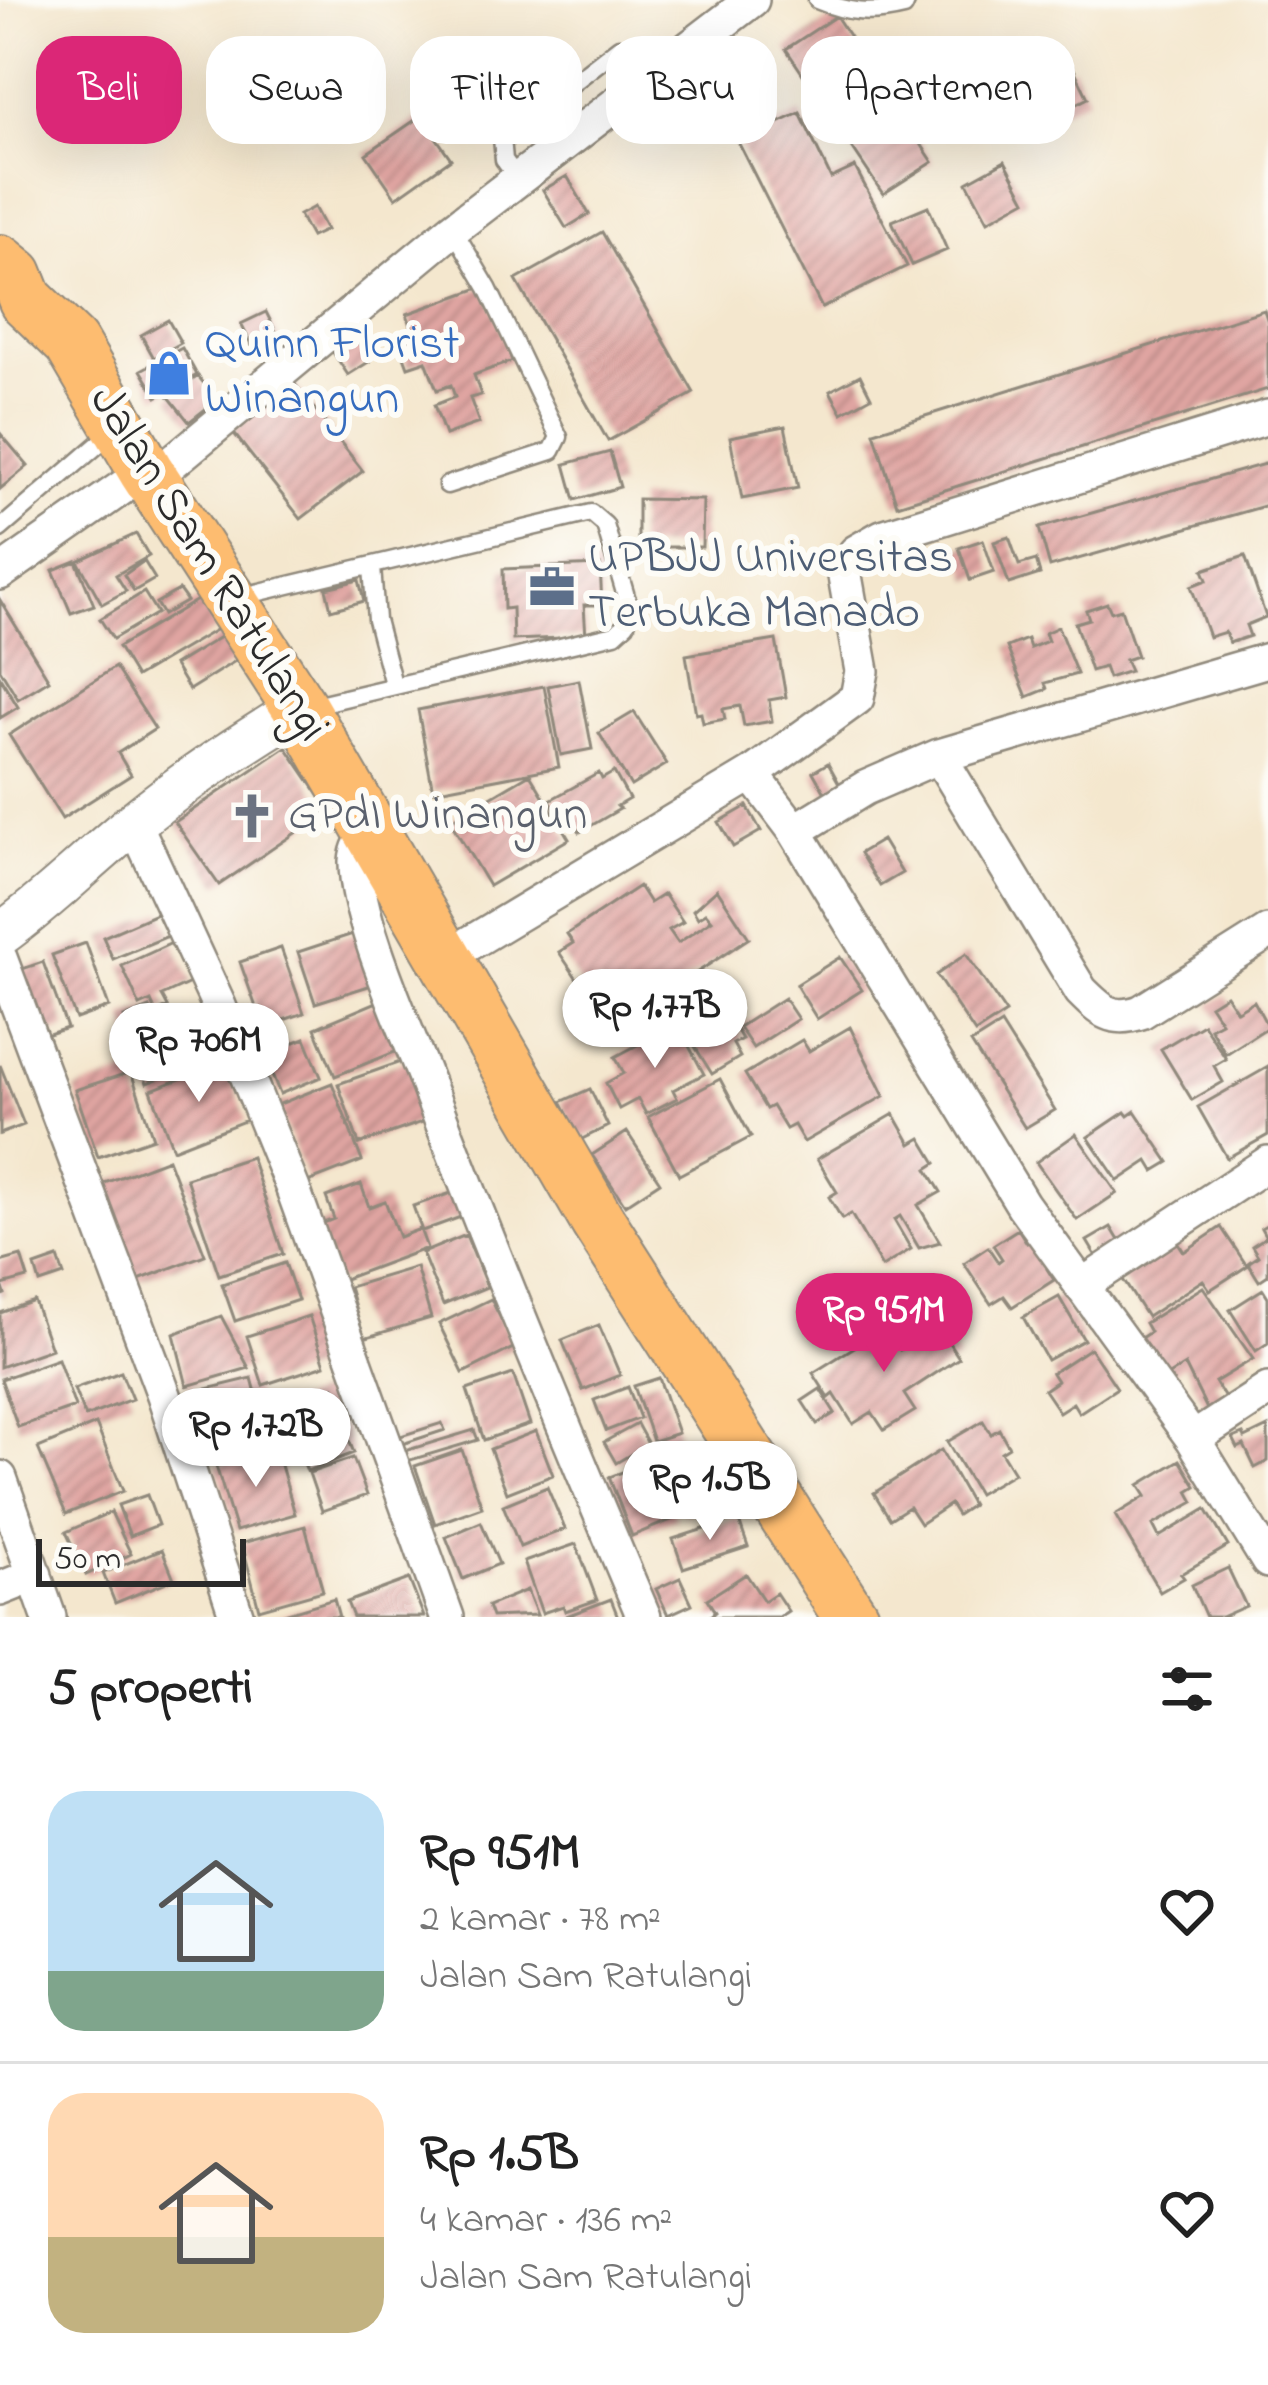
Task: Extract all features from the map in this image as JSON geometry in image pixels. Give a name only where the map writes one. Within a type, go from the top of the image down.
[{"type":"highway","name":"Jalan Sam Ratulangi","points":[[11,286],[71,343],[139,459],[300,708],[597,1220],[851,1617]]},
{"type":"street","points":[[0,573],[139,459],[453,230],[752,0]]},
{"type":"street","points":[[448,957],[752,774],[857,698],[862,671],[845,575],[856,552],[882,537],[945,515],[1268,417]]},
{"type":"street","points":[[795,831],[865,788],[939,756],[1268,660]]},
{"type":"street","points":[[0,935],[42,906],[134,821],[233,748],[300,708]]},
{"type":"street","points":[[939,756],[1081,991],[1103,1014],[1125,1018],[1141,1012],[1268,932]]},
{"type":"street","points":[[752,774],[795,831],[1023,1204],[1192,1439],[1268,1561]]},
{"type":"street","points":[[134,821],[219,1006],[292,1189],[447,1617]]},
{"type":"street","points":[[371,830],[359,845],[356,863],[387,980],[486,1238],[644,1617]]},
{"type":"street","points":[[0,958],[164,1395],[237,1617]]},
{"type":"street","points":[[1081,1286],[1268,1163]]},
{"type":"street","points":[[1192,1439],[1268,1390]]},
{"type":"street","points":[[0,1478],[49,1617]]},
{"type":"street","points":[[0,1589],[35,1575]]},
{"type":"lane","points":[[818,0],[874,15],[904,7],[907,0]]},
{"type":"lane","points":[[519,180],[504,160],[502,138],[606,56]]},
{"type":"lane","points":[[446,485],[552,451],[560,437],[488,288],[453,230]]},
{"type":"lane","points":[[0,529],[139,459]]},
{"type":"lane","points":[[229,599],[591,513],[605,525],[630,610],[626,624],[615,634],[300,708]]},
{"type":"lane","points":[[372,567],[376,620],[393,684]]},
{"type":"building","points":[[836,16],[849,36],[806,36]]},
{"type":"building","points":[[801,39],[801,71],[786,49]]},
{"type":"building","points":[[1075,71],[1088,98],[1075,105]]},
{"type":"building","points":[[800,113],[801,144],[815,144],[831,178],[855,167],[907,266],[822,308],[739,144],[777,144],[777,124]]},
{"type":"building","points":[[410,124],[410,144],[441,144],[451,159],[396,198],[366,154]]},
{"type":"building","points":[[850,144],[921,144],[933,162],[883,194]]},
{"type":"building","points":[[1005,161],[1026,200],[988,221],[967,182]]},
{"type":"building","points":[[567,176],[589,214],[566,228],[543,190]]},
{"type":"building","points":[[928,206],[947,250],[912,265],[892,221]]},
{"type":"building","points":[[314,207],[326,230],[311,237],[299,215]]},
{"type":"building","points":[[602,232],[694,393],[608,441],[516,280]]},
{"type":"building","points":[[485,286],[512,361],[474,375],[481,395],[470,398],[479,423],[445,435],[434,405],[455,397],[451,385],[437,390],[426,361],[408,367],[399,343],[415,337],[407,314]]},
{"type":"building","points":[[1264,310],[1268,389],[897,505],[874,432]]},
{"type":"building","points":[[266,312],[282,344],[257,356],[241,324]]},
{"type":"building","points":[[168,320],[181,343],[154,358],[141,335]]},
{"type":"building","points":[[352,332],[370,361],[348,375],[329,346]]},
{"type":"building","name":"Quinn Florist Winangun","points":[[182,348],[197,375],[157,397],[141,370]]},
{"type":"building","points":[[860,375],[871,397],[842,413],[830,391]]},
{"type":"building","points":[[198,376],[217,400],[189,422],[169,397]]},
{"type":"building","points":[[294,383],[363,471],[301,519],[232,431]]},
{"type":"building","points":[[785,426],[798,488],[742,499],[730,437]]},
{"type":"building","points":[[0,433],[28,466],[0,489]]},
{"type":"building","points":[[610,452],[620,487],[575,500],[565,464]]},
{"type":"building","points":[[1268,463],[1268,505],[1050,567],[1039,528]]},
{"type":"building","points":[[638,499],[703,500],[702,547],[638,547]]},
{"type":"building","points":[[136,534],[149,556],[116,575],[126,591],[102,604],[78,561]]},
{"type":"building","points":[[1009,537],[1019,565],[1036,560],[1040,574],[1009,584],[994,542]]},
{"type":"building","points":[[983,540],[994,572],[970,580],[959,548]]},
{"type":"building","points":[[1245,556],[1266,617],[1246,625],[1250,636],[1229,643],[1225,632],[1209,637],[1191,586],[1207,580],[1203,570]]},
{"type":"building","points":[[76,561],[94,605],[71,613],[53,570]]},
{"type":"building","points":[[144,561],[155,579],[134,591],[124,575]]},
{"type":"building","name":"UPBJJ Universitas Terbuka Manado","points":[[600,565],[602,605],[584,605],[586,637],[513,640],[512,608],[504,609],[503,569]]},
{"type":"building","points":[[359,580],[364,601],[331,610],[326,588]]},
{"type":"building","points":[[179,590],[187,601],[163,615],[156,603]]},
{"type":"building","points":[[144,592],[157,613],[113,639],[100,619]]},
{"type":"building","points":[[199,599],[217,629],[136,677],[118,647]]},
{"type":"building","points":[[0,600],[49,680],[18,699],[0,669]]},
{"type":"building","points":[[1107,603],[1111,612],[1121,609],[1137,656],[1125,660],[1130,671],[1108,678],[1104,667],[1091,671],[1075,623],[1089,619],[1086,610]]},
{"type":"building","points":[[1058,627],[1077,674],[1045,683],[1047,689],[1027,697],[1007,647],[1027,639],[1030,648],[1048,641],[1045,633]]},
{"type":"building","points":[[225,634],[240,658],[189,690],[174,665]]},
{"type":"building","points":[[776,640],[786,697],[769,700],[772,721],[744,726],[740,706],[723,709],[725,719],[703,723],[701,713],[696,714],[686,655]]},
{"type":"building","points":[[115,667],[155,729],[118,753],[131,775],[62,819],[9,735]]},
{"type":"building","points":[[0,677],[18,707],[0,718]]},
{"type":"building","points":[[579,680],[592,749],[561,755],[548,686]]},
{"type":"building","points":[[544,686],[559,767],[433,791],[418,710]]},
{"type":"building","points":[[634,712],[667,764],[631,786],[599,733]]},
{"type":"building","name":"GPdI Winangun","points":[[286,747],[329,810],[219,885],[175,822]]},
{"type":"building","points":[[828,763],[840,785],[825,793],[813,772]]},
{"type":"building","points":[[614,772],[629,799],[617,806],[620,809],[580,832],[570,815],[561,820],[550,800],[599,773],[602,779]]},
{"type":"building","points":[[530,774],[569,839],[489,886],[450,821]]},
{"type":"building","points":[[747,806],[761,831],[733,847],[719,822]]},
{"type":"building","points":[[882,840],[902,873],[880,886],[860,853]]},
{"type":"building","points":[[639,886],[650,903],[664,894],[683,922],[669,930],[678,943],[712,920],[706,913],[698,918],[693,910],[717,889],[749,938],[640,1010],[625,987],[610,997],[600,982],[586,992],[559,952],[573,943],[567,934]]},
{"type":"building","points":[[163,911],[173,934],[113,959],[103,937]]},
{"type":"building","points":[[359,932],[375,984],[315,1003],[298,952]]},
{"type":"building","points":[[174,942],[192,982],[162,996],[168,1007],[156,1012],[151,1001],[140,1006],[122,966]]},
{"type":"building","points":[[86,943],[109,1007],[76,1019],[52,955]]},
{"type":"building","points":[[281,948],[304,1013],[263,1027],[240,962]]},
{"type":"building","points":[[966,954],[1006,1013],[975,1033],[936,975]]},
{"type":"building","points":[[840,957],[862,990],[817,1019],[796,985]]},
{"type":"building","points":[[43,962],[67,1028],[40,1037],[16,971]]},
{"type":"building","points":[[1226,995],[1237,1011],[1254,1001],[1268,1027],[1226,1054],[1210,1028],[1221,1022],[1210,1005]]},
{"type":"building","points":[[784,998],[798,1019],[753,1048],[739,1027]]},
{"type":"building","points":[[384,999],[405,1048],[335,1076],[315,1028]]},
{"type":"building","points":[[664,1005],[673,1020],[648,1036],[639,1021]]},
{"type":"building","points":[[150,1008],[156,1023],[173,1017],[192,1066],[147,1083],[124,1018]]},
{"type":"building","points":[[727,1014],[742,1039],[733,1044],[740,1057],[712,1074],[689,1037]]},
{"type":"building","points":[[677,1024],[704,1074],[673,1090],[677,1098],[646,1114],[638,1099],[619,1109],[606,1083],[624,1073],[615,1057]]},
{"type":"building","points":[[1001,1024],[1055,1110],[1025,1128],[971,1043]]},
{"type":"building","points":[[1203,1024],[1226,1059],[1214,1066],[1223,1082],[1192,1100],[1161,1049]]},
{"type":"building","points":[[850,1027],[884,1096],[804,1142],[794,1125],[786,1129],[772,1106],[766,1109],[745,1074],[802,1040],[809,1051]]},
{"type":"building","points":[[305,1038],[321,1077],[280,1094],[264,1054]]},
{"type":"building","points":[[409,1059],[431,1119],[359,1144],[338,1084]]},
{"type":"building","points":[[225,1062],[247,1120],[173,1149],[151,1090]]},
{"type":"building","points":[[0,1065],[24,1125],[0,1134]]},
{"type":"building","points":[[1268,1067],[1268,1135],[1227,1158],[1198,1107]]},
{"type":"building","points":[[131,1072],[153,1138],[98,1157],[75,1090]]},
{"type":"building","points":[[720,1079],[751,1137],[679,1175],[648,1117]]},
{"type":"building","points":[[332,1083],[362,1161],[308,1182],[277,1105]]},
{"type":"building","points":[[590,1089],[608,1126],[580,1140],[561,1102]]},
{"type":"building","points":[[1135,1111],[1169,1162],[1154,1171],[1148,1161],[1118,1181],[1088,1137],[1125,1112],[1128,1116]]},
{"type":"building","points":[[894,1114],[911,1144],[921,1138],[936,1163],[927,1169],[941,1192],[918,1205],[940,1242],[919,1248],[900,1216],[894,1220],[911,1249],[882,1267],[851,1214],[842,1219],[829,1197],[837,1192],[817,1159]]},
{"type":"building","points":[[627,1132],[660,1182],[625,1205],[592,1155]]},
{"type":"building","points":[[1076,1134],[1117,1193],[1077,1220],[1036,1162]]},
{"type":"building","points":[[251,1157],[283,1254],[219,1275],[186,1178]]},
{"type":"building","points":[[168,1159],[205,1255],[136,1281],[99,1185]]},
{"type":"building","points":[[361,1184],[369,1207],[385,1201],[399,1237],[420,1229],[427,1248],[336,1282],[316,1226],[334,1219],[326,1197]]},
{"type":"building","points":[[460,1190],[469,1214],[422,1231],[413,1206]]},
{"type":"building","points":[[1268,1224],[1268,1275],[1259,1281],[1248,1263],[1258,1256],[1252,1246],[1266,1237],[1261,1228]]},
{"type":"building","points":[[1111,1227],[1120,1242],[1096,1256],[1087,1241]]},
{"type":"building","points":[[1221,1227],[1247,1266],[1210,1290],[1203,1280],[1147,1317],[1120,1275],[1172,1233],[1184,1252]]},
{"type":"building","points":[[1018,1229],[1027,1243],[1038,1236],[1056,1263],[1047,1269],[1054,1280],[1012,1307],[1004,1296],[991,1304],[964,1263],[988,1247],[998,1262],[1002,1259],[993,1245]]},
{"type":"building","points":[[466,1235],[487,1287],[443,1305],[422,1253]]},
{"type":"building","points":[[21,1256],[28,1278],[2,1285],[5,1294],[0,1296],[0,1262]]},
{"type":"building","points":[[58,1258],[64,1275],[40,1283],[35,1266]]},
{"type":"building","points":[[285,1263],[298,1300],[235,1321],[222,1284]]},
{"type":"building","points":[[416,1267],[431,1318],[364,1338],[349,1287]]},
{"type":"building","points":[[1203,1287],[1253,1359],[1215,1382],[1225,1398],[1207,1409],[1185,1365],[1162,1379],[1138,1340],[1150,1332],[1145,1323]]},
{"type":"building","points":[[1263,1289],[1268,1297],[1268,1343],[1256,1351],[1230,1310]]},
{"type":"building","points":[[1059,1297],[1084,1340],[1047,1360],[1023,1317]]},
{"type":"building","points":[[491,1299],[515,1347],[463,1373],[439,1324]]},
{"type":"building","points":[[34,1301],[51,1349],[0,1367],[0,1313]]},
{"type":"building","points":[[221,1316],[249,1368],[187,1386],[174,1334]]},
{"type":"building","points":[[309,1316],[325,1365],[263,1385],[247,1336]]},
{"type":"building","points":[[599,1325],[620,1375],[583,1390],[562,1340]]},
{"type":"building","points":[[938,1326],[959,1358],[904,1394],[915,1411],[884,1430],[872,1412],[853,1424],[813,1373],[885,1328],[900,1350]]},
{"type":"building","points":[[1090,1348],[1117,1388],[1079,1413],[1073,1403],[1059,1412],[1044,1390],[1057,1381],[1052,1373]]},
{"type":"building","points":[[58,1359],[75,1407],[18,1427],[1,1379]]},
{"type":"building","points":[[121,1372],[132,1399],[85,1417],[74,1389]]},
{"type":"building","points":[[513,1374],[530,1424],[484,1440],[467,1390]]},
{"type":"building","points":[[252,1378],[268,1437],[202,1454],[186,1394]]},
{"type":"building","points":[[659,1378],[678,1433],[653,1441],[634,1386]]},
{"type":"building","points":[[334,1387],[344,1415],[297,1432],[286,1405]]},
{"type":"building","points":[[628,1387],[640,1418],[606,1431],[594,1400]]},
{"type":"building","points":[[820,1389],[835,1413],[817,1424],[802,1401]]},
{"type":"building","points":[[983,1421],[991,1434],[999,1429],[1009,1447],[1001,1452],[1014,1473],[978,1494],[947,1442]]},
{"type":"building","points":[[442,1423],[445,1430],[396,1446],[394,1438]]},
{"type":"building","points":[[96,1424],[123,1491],[66,1514],[38,1448]]},
{"type":"building","points":[[637,1424],[648,1444],[616,1463],[604,1442]]},
{"type":"building","points":[[343,1425],[354,1453],[307,1471],[296,1443]]},
{"type":"building","points":[[1268,1427],[1268,1461],[1255,1468],[1244,1445],[1238,1448],[1233,1438]]},
{"type":"building","points":[[474,1430],[478,1440],[404,1462],[401,1452]]},
{"type":"building","points":[[536,1431],[553,1475],[507,1493],[490,1449]]},
{"type":"building","points":[[276,1448],[295,1514],[236,1531],[216,1466]]},
{"type":"building","points":[[679,1449],[706,1503],[685,1514],[657,1460]]},
{"type":"building","points":[[462,1450],[482,1507],[435,1524],[415,1466]]},
{"type":"building","points":[[941,1450],[972,1505],[957,1515],[950,1504],[920,1524],[909,1507],[890,1519],[874,1493]]},
{"type":"building","points":[[353,1458],[367,1495],[322,1511],[309,1473]]},
{"type":"building","points":[[654,1460],[676,1518],[632,1536],[609,1477]]},
{"type":"building","points":[[1180,1460],[1196,1486],[1188,1491],[1194,1502],[1153,1525],[1159,1537],[1206,1509],[1228,1546],[1160,1592],[1115,1515],[1146,1496],[1139,1485]]},
{"type":"building","points":[[547,1487],[565,1529],[520,1547],[503,1505]]},
{"type":"building","points":[[147,1495],[158,1525],[130,1536],[118,1505]]},
{"type":"building","points":[[111,1512],[131,1554],[86,1575],[66,1532]]},
{"type":"building","points":[[738,1518],[748,1547],[683,1568],[673,1539]]},
{"type":"building","points":[[481,1522],[499,1564],[463,1579],[446,1537]]},
{"type":"building","points":[[305,1526],[323,1591],[259,1609],[242,1543]]},
{"type":"building","points":[[576,1544],[597,1600],[542,1613],[524,1562]]},
{"type":"building","points":[[162,1549],[174,1579],[115,1603],[103,1573]]},
{"type":"building","points":[[1228,1568],[1246,1606],[1221,1617],[1206,1617],[1192,1585]]},
{"type":"building","points":[[746,1574],[764,1601],[776,1593],[788,1611],[779,1617],[709,1617],[715,1612],[707,1599]]},
{"type":"building","points":[[680,1578],[692,1604],[668,1615],[656,1589]]},
{"type":"building","points":[[409,1579],[424,1617],[353,1617],[347,1602]]},
{"type":"building","points":[[527,1590],[537,1615],[492,1617],[488,1606]]},
{"type":"building","points":[[334,1599],[339,1617],[277,1617],[277,1616]]},
{"type":"building","points":[[611,1599],[618,1617],[564,1617]]},
{"type":"place","name":"Quinn Florist Winangun","points":[[169,373]]},
{"type":"place","name":"UPBJJ Universitas Terbuka Manado","points":[[552,587]]},
{"type":"place","name":"GPdI Winangun","points":[[252,816]]}]
